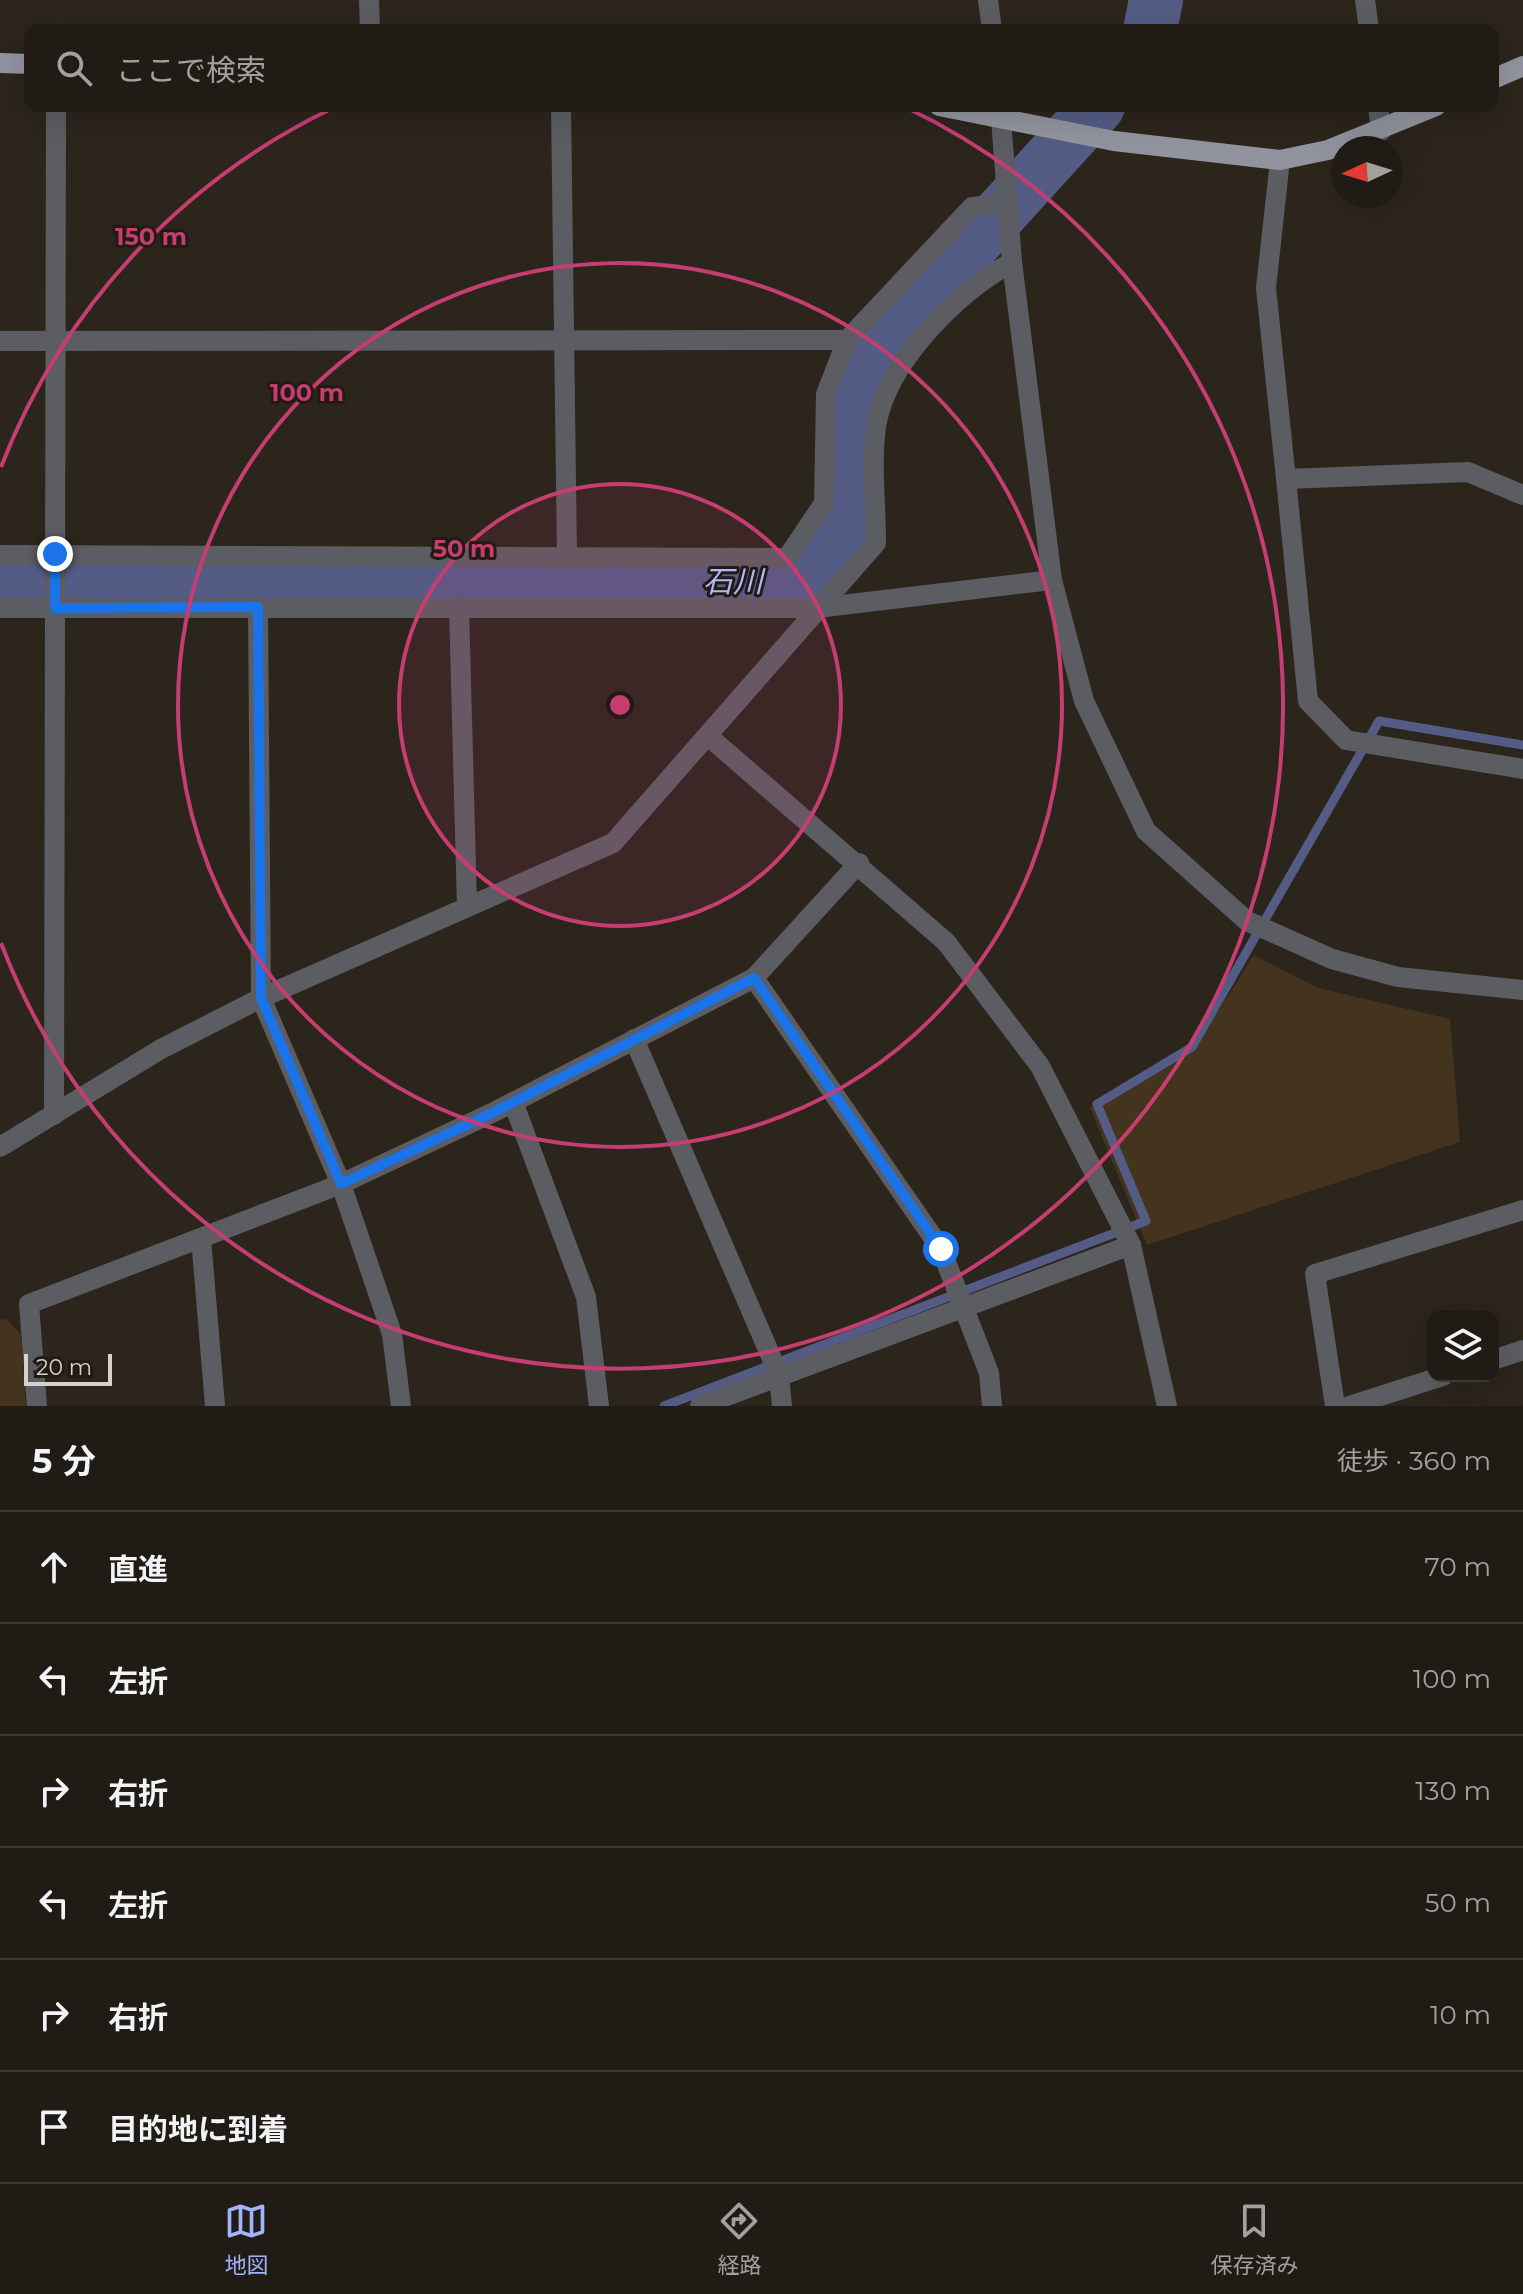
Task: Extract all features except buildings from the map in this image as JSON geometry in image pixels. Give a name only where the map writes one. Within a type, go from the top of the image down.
[{"type":"main road","points":[[0,63],[24,64]]},
{"type":"main road","points":[[1499,76],[1523,66]]},
{"type":"main road","points":[[1001,112],[1114,141],[1280,160],[1328,150],[1423,112]]},
{"type":"street","points":[[369,0],[370,24]]},
{"type":"street","points":[[988,0],[991,24]]},
{"type":"street","points":[[1365,0],[1368,24]]},
{"type":"street","points":[[54,1115],[56,112]]},
{"type":"street","points":[[561,112],[567,557]]},
{"type":"street","points":[[1001,112],[1012,262],[1052,580],[1084,701],[1146,831],[1247,921],[1332,959],[1398,977],[1523,990]]},
{"type":"street","points":[[1379,112],[1381,131]]},
{"type":"street","points":[[1280,160],[1266,288],[1308,701],[1346,740],[1523,769]]},
{"type":"street","points":[[0,555],[787,558],[824,503],[826,394],[847,340],[972,207],[1008,203]]},
{"type":"street","points":[[0,1147],[161,1049],[261,998],[613,843],[876,543],[876,426],[901,362],[979,281],[1012,262]]},
{"type":"street","points":[[0,341],[847,340]]},
{"type":"street","points":[[1286,479],[1468,472],[1523,495]]},
{"type":"street","points":[[0,608],[817,608],[1052,580]]},
{"type":"street","points":[[258,607],[261,998],[341,1184],[392,1334],[401,1406]]},
{"type":"street","points":[[459,607],[467,907]]},
{"type":"street","points":[[708,736],[859,863],[946,942],[1040,1066],[1131,1245],[1167,1406]]},
{"type":"street","points":[[37,1406],[29,1304],[341,1184],[513,1102],[754,978],[859,863]]},
{"type":"street","points":[[754,978],[941,1249],[989,1373],[992,1406]]},
{"type":"street","points":[[634,1039],[779,1375],[782,1406]]},
{"type":"street","points":[[513,1102],[586,1297],[599,1406]]},
{"type":"street","points":[[1335,1406],[1315,1274],[1523,1210]]},
{"type":"street","points":[[201,1238],[215,1406]]},
{"type":"street","points":[[700,1406],[1131,1245]]},
{"type":"street","points":[[1499,1358],[1523,1350]]},
{"type":"street","points":[[1349,1406],[1427,1381]]},
{"type":"shaded area","points":[[1254,955],[1318,988],[1450,1019],[1460,1142],[1147,1245],[1090,1108],[1198,1043]]},
{"type":"shaded area","points":[[6,1319],[21,1334],[26,1406],[0,1406],[0,1320]]},
{"type":"waterway","name":"石川","points":[[1151,24],[1156,0]]},
{"type":"waterway","name":"石川","points":[[81,582],[792,581],[829,563],[847,514],[851,406],[882,344],[1093,112]]},
{"type":"waterway","name":"石川","points":[[0,582],[29,582]]},
{"type":"waterway","points":[[664,1406],[1146,1221],[1097,1104],[1192,1047],[1379,721],[1523,745]]},
{"type":"route","points":[[55,554],[55,608],[258,607],[261,998],[341,1184],[496,1111],[754,978],[941,1249]]}]
